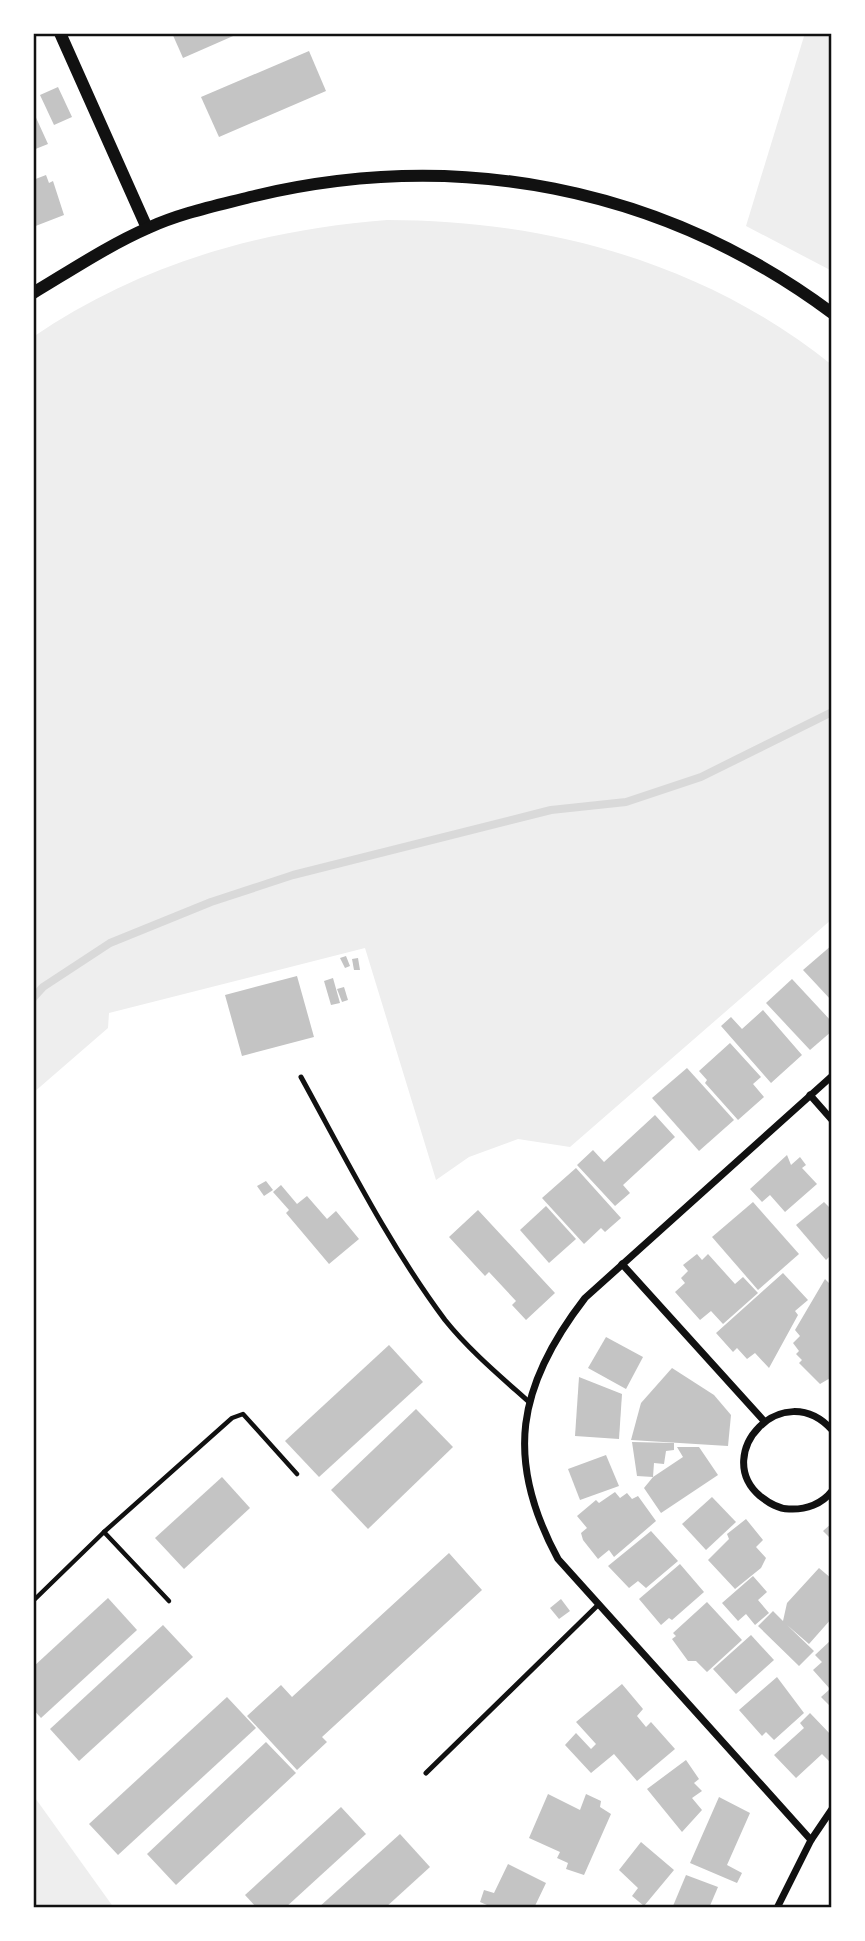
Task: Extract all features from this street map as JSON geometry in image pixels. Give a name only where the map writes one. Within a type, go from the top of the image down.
[{"type":"street","points":[[60,33],[147,228]]},
{"type":"street","points":[[33,293],[147,228],[194,211],[279,190],[355,178],[425,174],[495,178],[559,189],[665,221],[715,241],[791,283],[832,313]]},
{"type":"street","points":[[811,1840],[558,1559],[540,1525],[526,1480],[523,1440],[529,1402],[542,1366],[564,1325],[585,1297],[832,1076]]},
{"type":"street","points":[[810,1095],[832,1119]]},
{"type":"street","points":[[622,1264],[764,1421]]},
{"type":"street","points":[[832,1430],[811,1414],[794,1411],[778,1414],[764,1421],[753,1433],[746,1447],[744,1464],[748,1480],[757,1493],[769,1503],[785,1509],[801,1509],[816,1504],[832,1491]]},
{"type":"street","points":[[777,1908],[811,1840],[832,1809]]},
{"type":"lane","points":[[301,1077],[426,1292],[447,1322],[492,1369],[529,1402]]},
{"type":"lane","points":[[426,1773],[599,1604]]},
{"type":"path","points":[[33,1601],[104,1532],[232,1418],[243,1414],[297,1474]]},
{"type":"path","points":[[104,1532],[169,1601]]},
{"type":"shaded area","points":[[805,33],[832,33],[832,271],[746,226]]},
{"type":"shaded area","points":[[387,220],[507,228],[622,254],[678,274],[732,299],[783,329],[832,365],[832,919],[570,1147],[518,1139],[469,1157],[436,1180],[365,948],[109,1013],[108,1028],[33,1093],[33,337],[116,289],[202,255],[293,232]]},
{"type":"shaded area","points":[[33,1795],[114,1908],[33,1908]]},
{"type":"building","points":[[172,33],[240,33],[183,58]]},
{"type":"building","points":[[309,51],[326,91],[219,137],[201,97]]},
{"type":"building","points":[[58,87],[72,117],[54,125],[40,95]]},
{"type":"building","points":[[33,111],[48,144],[33,150]]},
{"type":"building","points":[[46,175],[49,183],[53,181],[64,215],[33,227],[33,180]]},
{"type":"building","points":[[832,945],[832,1001],[803,970]]},
{"type":"building","points":[[346,956],[350,966],[345,968],[340,958]]},
{"type":"building","points":[[358,958],[360,970],[354,970],[352,959]]},
{"type":"building","points":[[297,976],[314,1037],[242,1056],[225,995]]},
{"type":"building","points":[[333,978],[340,1003],[331,1005],[324,981]]},
{"type":"building","points":[[792,979],[832,1022],[832,1031],[810,1050],[766,1003]]},
{"type":"building","points":[[344,987],[348,1000],[342,1002],[337,989]]},
{"type":"building","points":[[763,1010],[802,1055],[771,1083],[721,1026],[731,1017],[742,1029]]},
{"type":"building","points":[[730,1043],[761,1077],[753,1084],[764,1097],[738,1120],[705,1083],[707,1080],[699,1071]]},
{"type":"building","points":[[687,1068],[734,1120],[699,1151],[652,1098]]},
{"type":"building","points":[[655,1115],[675,1137],[623,1185],[630,1193],[615,1206],[577,1165],[593,1150],[604,1162]]},
{"type":"building","points":[[787,1155],[791,1165],[800,1157],[806,1165],[802,1168],[817,1184],[785,1212],[770,1195],[762,1202],[750,1189]]},
{"type":"building","points":[[576,1168],[621,1218],[605,1232],[601,1228],[584,1244],[542,1198]]},
{"type":"building","points":[[266,1181],[273,1190],[264,1196],[257,1186]]},
{"type":"building","points":[[281,1185],[297,1204],[307,1196],[327,1219],[336,1211],[359,1239],[329,1264],[286,1213],[289,1210],[273,1192]]},
{"type":"building","points":[[753,1202],[799,1254],[758,1290],[712,1237]]},
{"type":"building","points":[[824,1202],[832,1210],[832,1254],[826,1260],[796,1225]]},
{"type":"building","points":[[546,1206],[576,1239],[549,1263],[520,1230]]},
{"type":"building","points":[[478,1210],[555,1293],[526,1320],[512,1305],[516,1301],[489,1272],[485,1276],[449,1237]]},
{"type":"building","points":[[697,1254],[702,1260],[708,1254],[735,1284],[743,1277],[758,1293],[723,1324],[711,1311],[700,1320],[675,1292],[685,1283],[681,1278],[688,1271],[683,1265]]},
{"type":"building","points":[[783,1273],[808,1300],[795,1311],[798,1315],[769,1368],[755,1353],[747,1359],[737,1348],[733,1352],[716,1333]]},
{"type":"building","points":[[825,1279],[832,1286],[832,1377],[820,1384],[799,1363],[802,1360],[796,1354],[799,1351],[793,1343],[800,1336],[795,1330]]},
{"type":"building","points":[[606,1337],[643,1357],[626,1389],[588,1368]]},
{"type":"building","points":[[389,1345],[423,1382],[319,1477],[285,1441]]},
{"type":"building","points":[[672,1368],[714,1395],[731,1415],[728,1446],[631,1440],[641,1403]]},
{"type":"building","points":[[579,1377],[622,1394],[619,1439],[575,1436]]},
{"type":"building","points":[[416,1409],[453,1447],[368,1529],[331,1490]]},
{"type":"building","points":[[632,1442],[674,1443],[674,1450],[666,1451],[664,1464],[654,1463],[653,1477],[637,1476]]},
{"type":"building","points":[[677,1447],[699,1447],[718,1475],[661,1513],[644,1488],[653,1477],[683,1457]]},
{"type":"building","points":[[606,1455],[619,1486],[580,1500],[568,1469]]},
{"type":"building","points":[[222,1477],[250,1508],[184,1569],[155,1538]]},
{"type":"building","points":[[615,1492],[620,1498],[627,1493],[632,1499],[638,1496],[656,1521],[614,1557],[609,1550],[598,1559],[583,1540],[581,1533],[587,1528],[577,1516],[596,1500],[599,1503]]},
{"type":"building","points":[[712,1497],[736,1522],[706,1550],[682,1524]]},
{"type":"building","points":[[746,1519],[763,1540],[756,1547],[766,1558],[761,1568],[735,1589],[708,1560],[729,1539],[727,1534]]},
{"type":"building","points":[[832,1523],[832,1540],[823,1531]]},
{"type":"building","points":[[651,1531],[678,1561],[646,1588],[638,1581],[629,1588],[608,1566]]},
{"type":"building","points":[[449,1553],[482,1590],[322,1737],[327,1742],[297,1770],[247,1716],[281,1685],[292,1697]]},
{"type":"building","points":[[680,1564],[704,1592],[672,1620],[669,1618],[661,1625],[639,1599]]},
{"type":"building","points":[[819,1568],[832,1579],[832,1618],[809,1644],[787,1625],[814,1651],[799,1666],[758,1626],[773,1611],[783,1621],[787,1603]]},
{"type":"building","points":[[753,1576],[767,1592],[758,1600],[769,1613],[755,1625],[746,1614],[738,1621],[722,1603]]},
{"type":"building","points":[[108,1598],[137,1630],[41,1718],[33,1709],[33,1667]]},
{"type":"building","points":[[561,1599],[570,1611],[559,1619],[550,1608]]},
{"type":"building","points":[[707,1602],[742,1640],[707,1672],[696,1661],[688,1661],[672,1639],[676,1636],[673,1633]]},
{"type":"building","points":[[163,1625],[193,1657],[79,1761],[50,1729]]},
{"type":"building","points":[[751,1635],[774,1660],[736,1694],[713,1669]]},
{"type":"building","points":[[830,1641],[832,1708],[821,1697],[830,1689],[813,1670],[822,1662],[815,1655]]},
{"type":"building","points":[[777,1677],[804,1713],[774,1740],[766,1732],[762,1736],[739,1710]]},
{"type":"building","points":[[622,1684],[643,1709],[637,1716],[646,1727],[651,1722],[675,1749],[637,1781],[614,1754],[591,1773],[565,1745],[576,1733],[591,1749],[596,1744],[576,1722]]},
{"type":"building","points":[[227,1697],[256,1728],[118,1855],[89,1824]]},
{"type":"building","points":[[810,1713],[832,1736],[832,1764],[822,1754],[796,1778],[774,1755],[804,1728],[800,1723]]},
{"type":"building","points":[[266,1742],[296,1773],[176,1885],[147,1854]]},
{"type":"building","points":[[686,1760],[699,1779],[694,1783],[702,1791],[692,1798],[702,1810],[682,1832],[647,1789]]},
{"type":"building","points":[[548,1794],[580,1810],[586,1794],[601,1801],[600,1807],[611,1814],[584,1875],[566,1869],[568,1863],[557,1858],[560,1852],[529,1838]]},
{"type":"building","points":[[719,1797],[750,1813],[727,1865],[742,1873],[737,1883],[690,1863]]},
{"type":"building","points":[[341,1807],[366,1834],[285,1908],[257,1908],[245,1895]]},
{"type":"building","points":[[400,1834],[430,1867],[385,1908],[318,1908]]},
{"type":"building","points":[[641,1842],[674,1870],[644,1906],[632,1896],[638,1888],[619,1870]]},
{"type":"building","points":[[508,1864],[546,1883],[534,1908],[486,1908],[487,1905],[480,1902],[484,1890],[494,1893]]},
{"type":"building","points":[[686,1875],[718,1887],[709,1908],[673,1906]]},
{"type":"waterway","points":[[33,998],[43,987],[110,943],[211,902],[293,875],[551,810],[626,802],[701,777],[832,712]]}]
